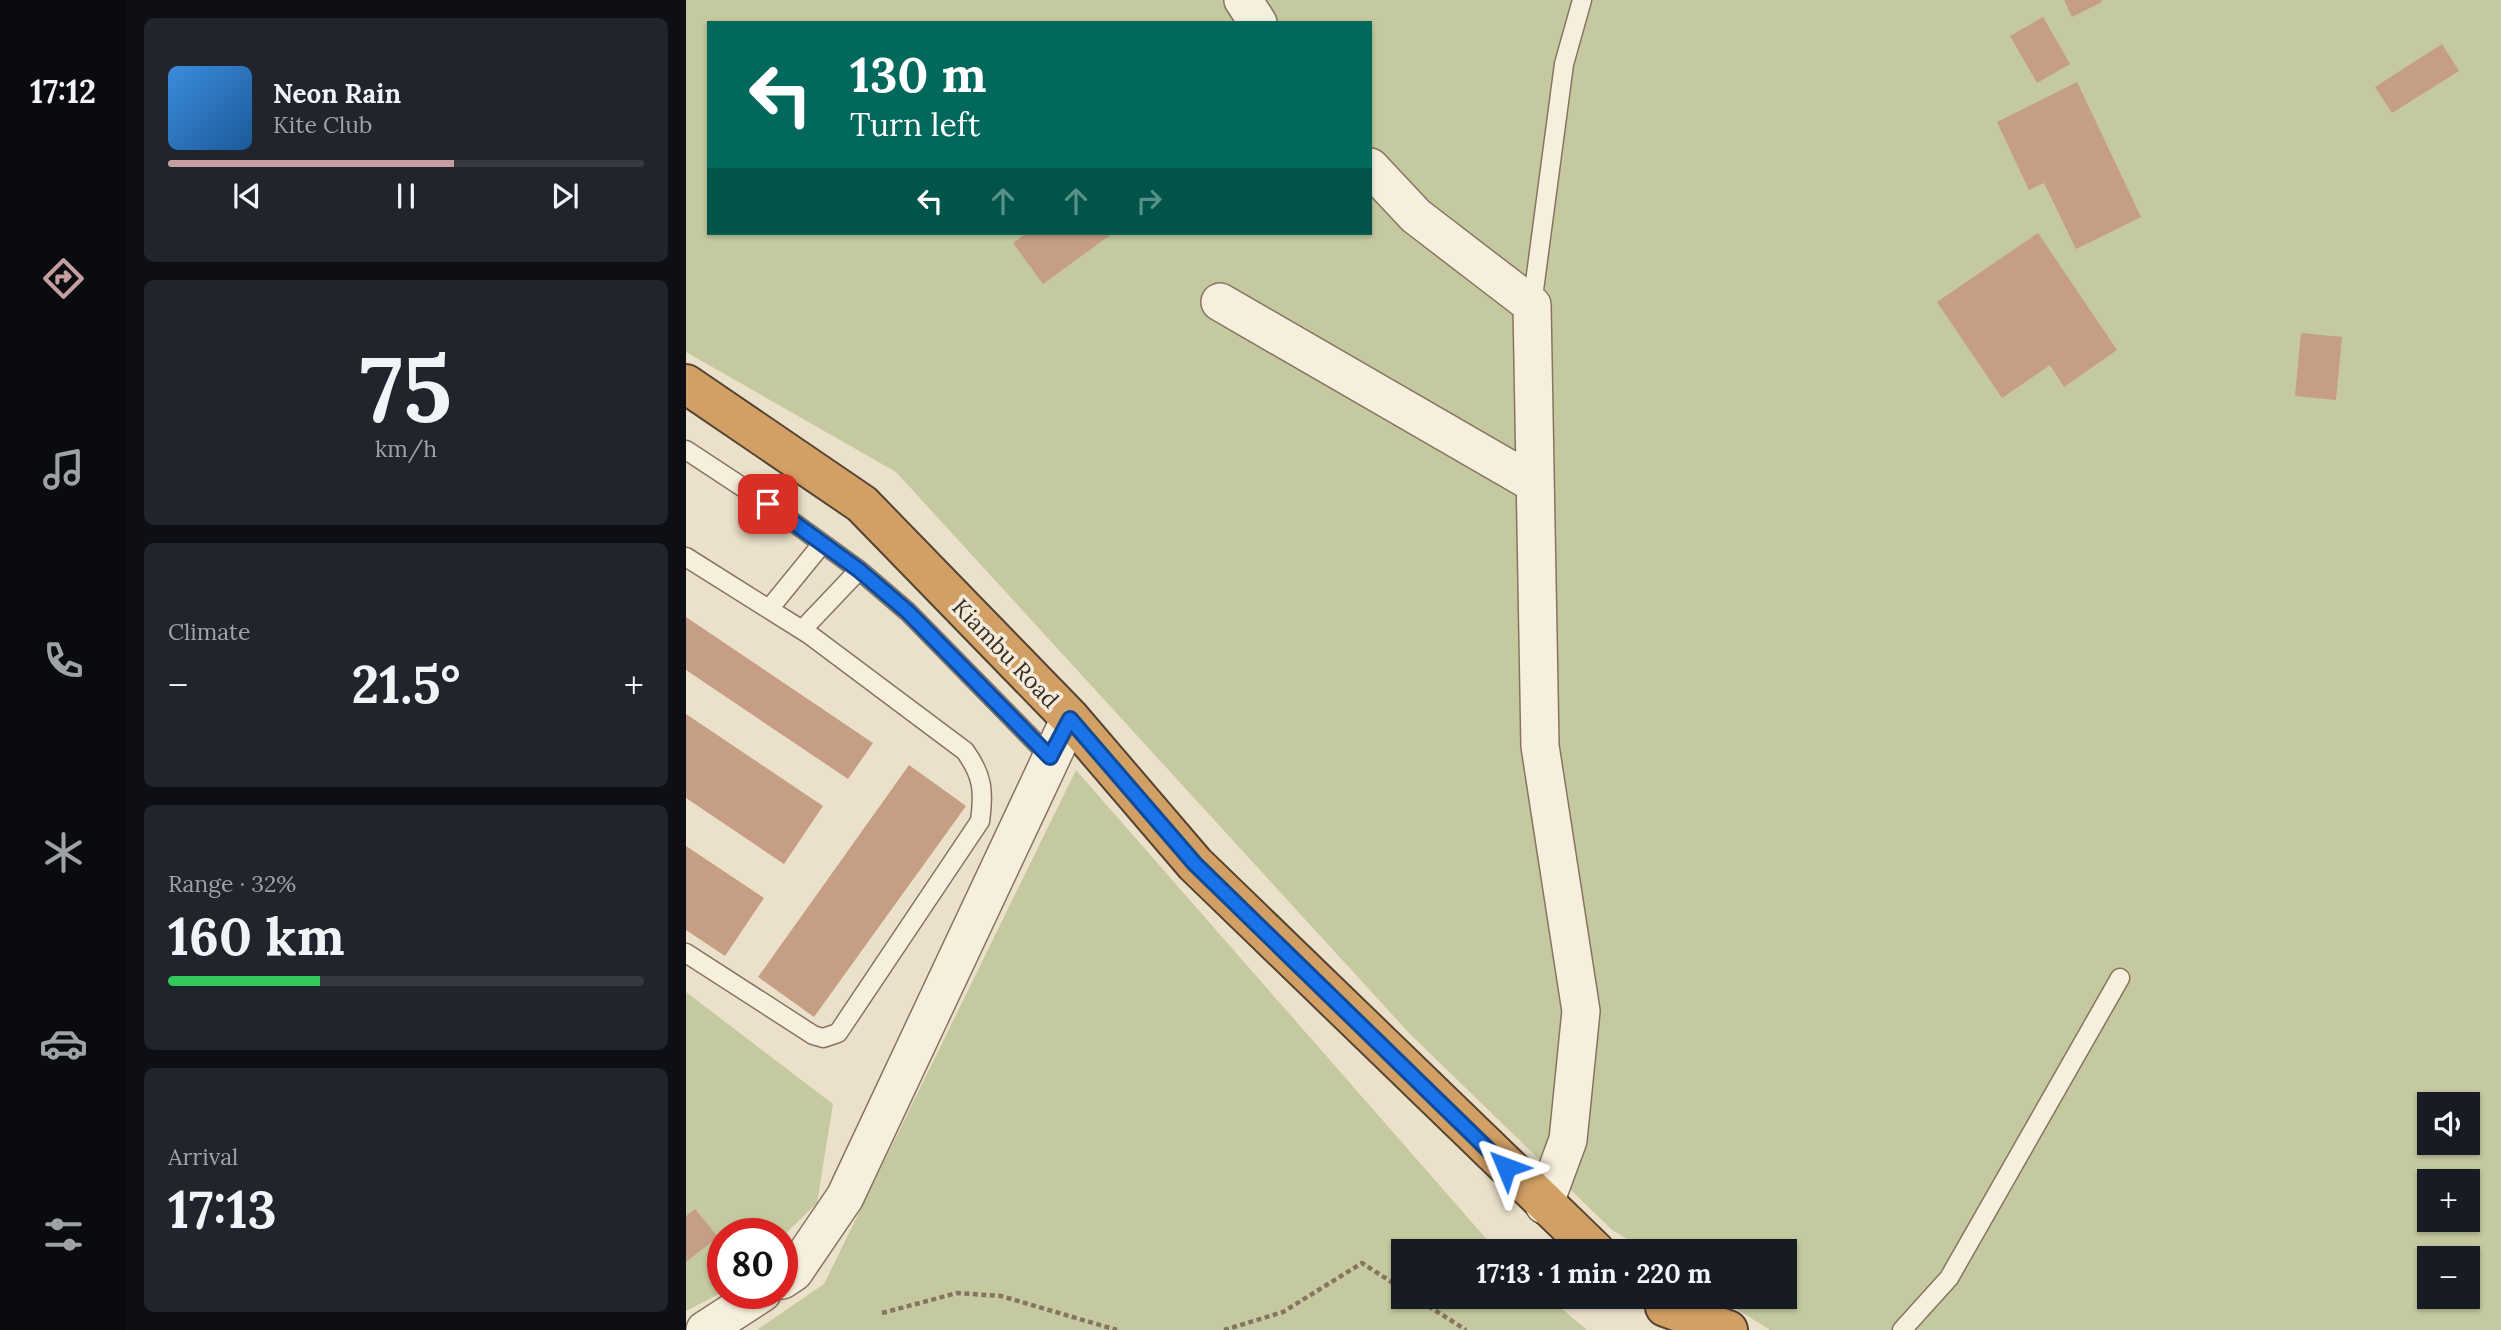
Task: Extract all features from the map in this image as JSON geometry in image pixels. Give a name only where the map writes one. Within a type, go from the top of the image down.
[{"type":"highway","name":"Kiambu Road","points":[[686,384],[862,503],[1070,719],[1195,864],[1582,1239]]},
{"type":"highway","points":[[1667,1311],[1728,1330]]},
{"type":"street","points":[[1243,0],[1257,21]]},
{"type":"street","points":[[1372,169],[1416,216],[1532,305],[1540,746],[1581,1011],[1568,1140],[1545,1205]]},
{"type":"street","points":[[1220,302],[1535,484]]},
{"type":"street","points":[[798,1266],[845,1197],[1070,719]]},
{"type":"street","points":[[705,1330],[737,1309]]},
{"type":"lane","points":[[1532,305],[1564,64],[1582,0]]},
{"type":"lane","points":[[686,450],[768,504],[859,570],[908,612],[1050,757]]},
{"type":"lane","points":[[769,609],[822,544]]},
{"type":"lane","points":[[686,557],[802,630],[965,751],[976,766],[984,792],[980,821],[838,1033],[823,1038],[813,1035],[686,953]]},
{"type":"lane","points":[[802,630],[859,570]]},
{"type":"lane","points":[[1902,1330],[1949,1278],[2120,978]]},
{"type":"path","points":[[1224,1330],[1283,1312],[1362,1263],[1391,1282]]},
{"type":"path","points":[[882,1313],[957,1293],[1001,1296],[1117,1330]]},
{"type":"path","points":[[1433,1309],[1466,1330]]},
{"type":"green space","points":[[686,0],[2501,0],[2501,1330],[1770,1330],[1736,1309],[1797,1309],[1797,1239],[1627,1239],[1611,1229],[1409,1033],[896,472],[686,352]]},
{"type":"green space","points":[[1076,770],[1486,1239],[1391,1239],[1391,1309],[1562,1309],[1587,1330],[757,1330],[788,1309],[798,1309],[798,1302],[824,1284]]},
{"type":"green space","points":[[686,992],[833,1104],[817,1203],[798,1221],[798,1218],[707,1218],[707,1300],[686,1311]]},
{"type":"building","points":[[2064,0],[2101,0],[2102,2],[2072,17]]},
{"type":"building","points":[[2043,17],[2070,64],[2037,83],[2010,36]]},
{"type":"building","points":[[2442,44],[2459,71],[2392,113],[2375,87]]},
{"type":"building","points":[[2077,82],[2141,217],[2076,249],[2044,183],[2029,190],[1997,122]]},
{"type":"building","points":[[2038,233],[2117,350],[2064,387],[2050,365],[2002,398],[1937,302]]},
{"type":"building","points":[[1024,235],[1110,235],[1043,284],[1013,243]]},
{"type":"building","points":[[2301,333],[2342,337],[2336,400],[2295,396]]},
{"type":"building","points":[[686,617],[873,743],[848,779],[686,670]]},
{"type":"building","points":[[686,714],[823,806],[784,864],[686,798]]},
{"type":"building","points":[[909,765],[966,806],[814,1017],[758,977]]},
{"type":"building","points":[[686,846],[764,898],[725,956],[686,930]]},
{"type":"building","points":[[695,1209],[707,1224],[707,1246],[686,1262],[686,1216]]},
{"type":"route","points":[[768,504],[859,570],[908,612],[1050,757],[1070,719],[1195,864],[1506,1167]]}]
